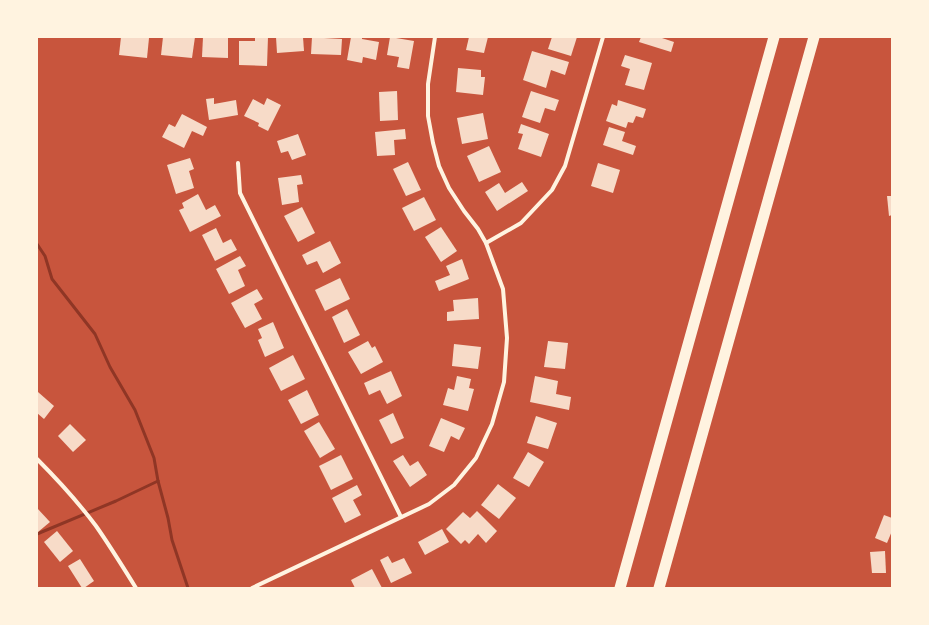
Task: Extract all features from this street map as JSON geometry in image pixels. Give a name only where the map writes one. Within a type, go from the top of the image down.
[{"type":"highway","points":[[620,588],[774,37]]},
{"type":"highway","points":[[659,588],[814,37]]},
{"type":"street","points":[[252,588],[429,504],[454,485],[476,458],[492,424],[504,382],[507,338],[503,289],[486,243],[449,188],[439,166],[433,144],[428,116],[428,84],[435,37]]},
{"type":"street","points":[[486,243],[520,223],[552,190],[565,166],[602,37]]},
{"type":"street","points":[[238,163],[240,193],[401,517]]},
{"type":"street","points":[[37,459],[78,503],[96,526],[136,588]]},
{"type":"building","points":[[121,37],[149,38],[147,58],[119,55]]},
{"type":"building","points":[[163,37],[195,37],[192,58],[161,55]]},
{"type":"building","points":[[203,37],[228,37],[228,58],[202,57]]},
{"type":"building","points":[[255,37],[268,37],[267,66],[239,65],[239,41],[255,41]]},
{"type":"building","points":[[276,37],[303,37],[304,51],[277,53]]},
{"type":"building","points":[[312,37],[342,39],[341,55],[311,54]]},
{"type":"building","points":[[351,37],[362,37],[362,39],[379,42],[376,60],[363,57],[362,63],[347,60]]},
{"type":"building","points":[[390,37],[414,41],[409,69],[397,67],[399,57],[387,55]]},
{"type":"building","points":[[469,37],[488,37],[484,53],[466,50]]},
{"type":"building","points":[[552,37],[577,37],[571,56],[548,49]]},
{"type":"building","points":[[641,37],[659,37],[674,42],[671,52],[639,42]]},
{"type":"building","points":[[532,51],[569,62],[565,75],[551,70],[546,88],[523,80]]},
{"type":"building","points":[[625,55],[652,63],[644,90],[625,85],[630,69],[621,66]]},
{"type":"building","points":[[458,68],[481,70],[481,77],[485,77],[483,95],[456,92]]},
{"type":"building","points":[[397,91],[398,120],[380,121],[379,92]]},
{"type":"building","points":[[531,91],[559,100],[555,111],[545,108],[540,123],[522,117]]},
{"type":"building","points":[[214,98],[214,104],[236,100],[238,115],[209,120],[206,99]]},
{"type":"building","points":[[267,98],[281,105],[268,131],[258,126],[259,123],[244,116],[253,99],[264,105]]},
{"type":"building","points":[[618,100],[646,109],[643,118],[636,116],[633,123],[628,122],[626,128],[606,121],[612,104],[617,106]]},
{"type":"building","points":[[483,113],[488,139],[462,144],[457,118]]},
{"type":"building","points":[[182,114],[207,127],[203,136],[192,131],[184,148],[162,137],[169,124],[175,127]]},
{"type":"building","points":[[521,124],[549,134],[541,157],[518,149],[523,134],[518,133]]},
{"type":"building","points":[[609,127],[625,132],[622,141],[636,146],[633,155],[603,145]]},
{"type":"building","points":[[405,129],[406,139],[394,140],[395,155],[377,156],[375,132]]},
{"type":"building","points":[[298,134],[306,155],[292,160],[288,151],[281,153],[277,141]]},
{"type":"building","points":[[489,146],[501,172],[479,182],[467,156]]},
{"type":"building","points":[[190,158],[194,169],[189,171],[194,188],[176,194],[167,165]]},
{"type":"building","points":[[408,162],[421,190],[406,196],[393,169]]},
{"type":"building","points":[[598,163],[620,170],[613,193],[591,186]]},
{"type":"building","points":[[301,175],[303,184],[297,185],[299,202],[282,205],[278,178]]},
{"type":"building","points":[[522,182],[528,191],[497,211],[485,192],[499,183],[505,193]]},
{"type":"building","points":[[198,194],[206,210],[215,205],[221,216],[190,232],[179,210],[184,208],[182,203]]},
{"type":"building","points":[[887,196],[892,196],[892,215],[889,216]]},
{"type":"building","points":[[424,197],[436,220],[414,231],[402,208]]},
{"type":"building","points":[[302,207],[315,233],[298,242],[284,216]]},
{"type":"building","points":[[441,227],[457,251],[441,262],[425,237]]},
{"type":"building","points":[[216,228],[223,243],[231,239],[237,250],[215,261],[202,235]]},
{"type":"building","points":[[330,241],[341,263],[323,273],[317,261],[307,265],[302,255]]},
{"type":"building","points":[[240,256],[246,266],[238,270],[245,286],[229,294],[216,269]]},
{"type":"building","points":[[462,259],[469,279],[439,291],[435,281],[450,275],[446,266]]},
{"type":"building","points":[[340,278],[350,299],[325,311],[315,290]]},
{"type":"building","points":[[257,289],[263,299],[254,304],[262,319],[245,328],[231,303]]},
{"type":"building","points":[[478,298],[479,319],[447,321],[447,312],[454,311],[453,300]]},
{"type":"building","points":[[347,309],[360,335],[344,343],[332,317]]},
{"type":"building","points":[[273,322],[284,348],[265,357],[258,340],[262,338],[258,329]]},
{"type":"building","points":[[368,341],[372,348],[375,346],[383,362],[361,374],[348,352]]},
{"type":"building","points":[[548,341],[568,343],[565,369],[544,367]]},
{"type":"building","points":[[454,344],[481,347],[478,369],[452,366]]},
{"type":"building","points":[[293,355],[305,379],[281,391],[269,368]]},
{"type":"building","points":[[391,371],[402,396],[387,404],[380,390],[369,395],[364,383]]},
{"type":"building","points":[[457,376],[471,379],[469,388],[474,389],[468,411],[443,405],[448,388],[454,390]]},
{"type":"building","points":[[535,376],[558,381],[556,394],[571,397],[569,410],[530,402]]},
{"type":"building","points":[[307,390],[319,415],[301,424],[288,400]]},
{"type":"building","points":[[38,392],[54,406],[44,419],[37,413]]},
{"type":"building","points":[[393,413],[404,438],[391,444],[379,420]]},
{"type":"building","points":[[536,416],[557,423],[548,449],[527,443]]},
{"type":"building","points":[[441,418],[465,428],[459,440],[451,436],[444,452],[429,446]]},
{"type":"building","points":[[319,422],[335,449],[320,458],[304,431]]},
{"type":"building","points":[[70,424],[86,440],[73,452],[58,436]]},
{"type":"building","points":[[528,452],[544,462],[529,487],[513,478]]},
{"type":"building","points":[[341,455],[353,479],[331,490],[319,466]]},
{"type":"building","points":[[403,455],[410,466],[418,461],[427,475],[410,487],[393,461]]},
{"type":"building","points":[[498,484],[516,498],[499,519],[481,505]]},
{"type":"building","points":[[357,485],[362,495],[353,500],[361,515],[345,523],[332,498]]},
{"type":"building","points":[[37,508],[50,522],[38,532],[37,531]]},
{"type":"building","points":[[477,511],[497,531],[486,543],[478,534],[469,544],[465,540],[461,544],[446,529],[463,512],[470,518]]},
{"type":"building","points":[[884,515],[892,518],[892,531],[887,543],[875,538]]},
{"type":"building","points":[[442,529],[449,542],[425,555],[418,542]]},
{"type":"building","points":[[57,531],[73,551],[60,562],[44,542]]},
{"type":"building","points":[[885,551],[886,573],[872,573],[870,552]]},
{"type":"building","points":[[388,556],[392,563],[404,558],[412,573],[391,583],[380,560]]},
{"type":"building","points":[[80,559],[94,581],[84,588],[82,588],[68,566]]},
{"type":"building","points":[[372,569],[382,588],[355,588],[351,580]]},
{"type":"waterway","points":[[37,244],[45,256],[52,279],[95,334],[110,367],[135,410],[154,458],[172,540],[188,588]]},
{"type":"waterway","points":[[37,534],[116,501],[158,481]]}]
